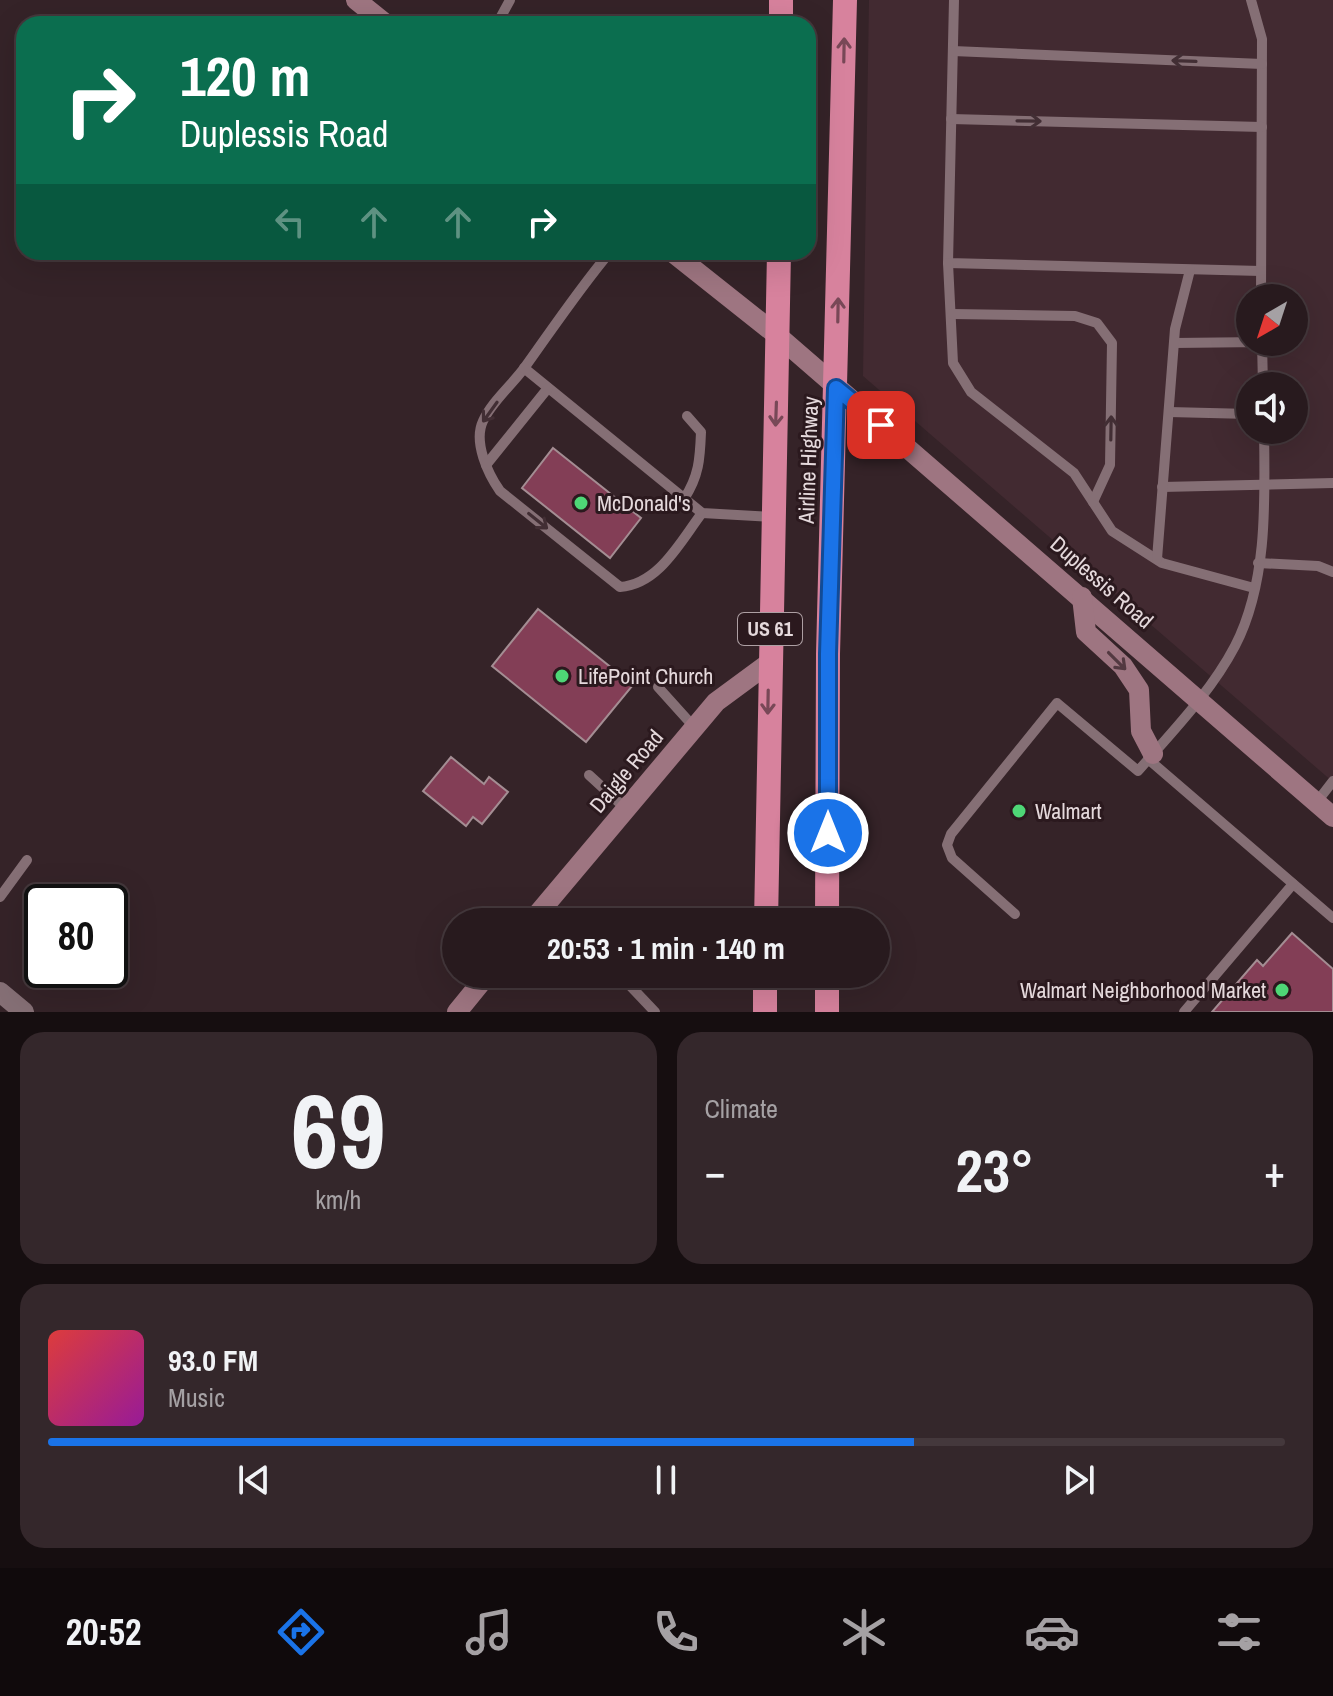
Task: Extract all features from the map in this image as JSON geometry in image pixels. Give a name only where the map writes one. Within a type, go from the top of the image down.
[{"type":"highway","name":"Airline Highway","points":[[827,908],[828,654],[845,0]]},
{"type":"highway","name":"Airline Highway","points":[[766,908],[779,260]]},
{"type":"highway","points":[[765,988],[765,1012]]},
{"type":"highway","points":[[827,988],[827,1012]]},
{"type":"street","points":[[356,0],[376,16]]},
{"type":"street","name":"Duplessis Road","points":[[682,260],[778,336],[1333,817]]},
{"type":"street","points":[[1082,597],[1086,632],[1123,666],[1139,690],[1141,731],[1150,757]]},
{"type":"street","name":"Daigle Road","points":[[545,908],[625,808],[716,702],[769,663]]},
{"type":"street","points":[[457,1012],[477,988]]},
{"type":"street","points":[[0,992],[24,1012]]},
{"type":"lane","points":[[954,0],[948,263],[953,363],[971,392],[1074,473],[1112,531],[1157,559],[1254,588]]},
{"type":"lane","points":[[1251,0],[1262,39],[1261,284]]},
{"type":"lane","points":[[953,51],[1262,64]]},
{"type":"lane","points":[[951,119],[1262,127]]},
{"type":"lane","points":[[603,260],[558,315],[524,368],[482,422],[480,439],[486,465],[500,491],[620,587],[637,586],[650,579],[702,513]]},
{"type":"lane","points":[[948,263],[1261,271]]},
{"type":"lane","points":[[1157,559],[1174,343],[1190,270]]},
{"type":"lane","points":[[952,314],[1075,316],[1097,323],[1112,343],[1110,450],[1105,482],[1093,502]]},
{"type":"lane","points":[[1174,343],[1262,342],[1263,372]]},
{"type":"lane","points":[[524,368],[702,513],[773,517]]},
{"type":"lane","points":[[486,465],[548,388]]},
{"type":"lane","points":[[1169,412],[1236,414]]},
{"type":"lane","points":[[684,499],[698,479],[701,432],[687,416]]},
{"type":"lane","points":[[1015,914],[952,858],[947,845],[951,834],[1057,703],[1138,771],[1199,699],[1236,644],[1254,588],[1264,486],[1264,444]]},
{"type":"lane","points":[[1162,487],[1333,483]]},
{"type":"lane","points":[[1258,563],[1318,566],[1333,572]]},
{"type":"lane","points":[[658,687],[694,727]]},
{"type":"lane","points":[[1150,757],[1333,918]]},
{"type":"lane","points":[[589,775],[625,808]]},
{"type":"lane","points":[[1316,803],[1333,781]]},
{"type":"lane","points":[[0,897],[27,860]]},
{"type":"lane","points":[[1184,1012],[1293,884]]},
{"type":"lane","points":[[632,988],[655,1012]]},
{"type":"shaded area","points":[[869,0],[1333,0],[1333,782],[863,376]]},
{"type":"building","name":"McDonald's","points":[[553,448],[641,518],[610,558],[522,488]]},
{"type":"building","name":"LifePoint Church","points":[[538,609],[633,685],[586,742],[492,666]]},
{"type":"building","points":[[451,757],[484,784],[489,777],[508,792],[482,824],[473,817],[466,826],[423,791]]},
{"type":"building","name":"Walmart Neighborhood Market","points":[[1292,933],[1333,969],[1333,1012],[1212,1012],[1257,960],[1263,966]]},
{"type":"place","name":"McDonald's","points":[[581,503]]},
{"type":"place","name":"LifePoint Church","points":[[562,676]]},
{"type":"place","name":"Walmart","points":[[1019,811]]},
{"type":"place","name":"Walmart Neighborhood Market","points":[[1282,990]]},
{"type":"route","points":[[828,833],[828,654],[836,388],[881,425]]}]
